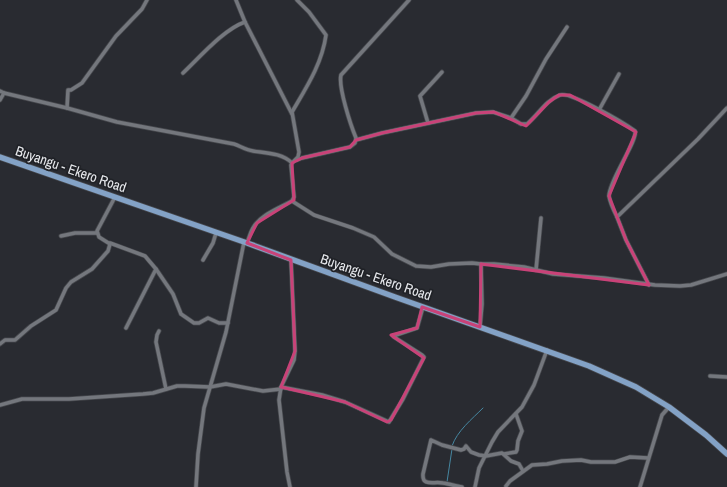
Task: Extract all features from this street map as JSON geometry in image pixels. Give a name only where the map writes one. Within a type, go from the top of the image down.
[{"type":"main road","name":"Buyangu - Ekero Road","points":[[0,157],[480,326],[589,366],[620,379],[669,407],[706,435],[727,454]]},
{"type":"street","points":[[68,108],[68,90],[71,90],[82,83],[116,36],[142,9],[147,0]]},
{"type":"street","points":[[196,487],[198,454],[204,408],[228,323],[246,243],[257,223],[270,213],[292,201],[294,197],[291,173],[292,162],[299,154],[292,114],[236,0]]},
{"type":"street","points":[[292,114],[311,80],[326,37],[309,12],[297,0]]},
{"type":"street","points":[[356,140],[343,94],[340,79],[341,75],[408,0]]},
{"type":"street","points":[[183,72],[231,30],[246,22]]},
{"type":"street","points":[[511,118],[526,96],[546,59],[568,27]]},
{"type":"street","points":[[428,123],[420,96],[442,72]]},
{"type":"street","points":[[599,110],[619,74]]},
{"type":"street","points":[[0,100],[2,92],[117,122],[234,144],[249,150],[282,156],[292,162]]},
{"type":"street","points":[[292,162],[302,158],[350,147],[356,140],[382,133],[486,112],[493,112],[507,118],[511,118],[521,124],[527,124],[549,102],[563,94],[574,97],[631,128],[636,133],[613,182],[610,200],[626,240],[649,284]]},
{"type":"street","points":[[617,217],[698,139],[727,108]]},
{"type":"street","points":[[115,198],[98,227],[97,233],[101,238],[110,243],[145,256],[173,294],[180,313],[193,323],[208,318],[217,322],[228,323]]},
{"type":"street","points":[[292,201],[314,215],[368,234],[379,240],[392,254],[416,266],[431,267],[449,264],[472,263],[494,264],[524,267],[553,274],[604,278],[649,284],[686,286],[727,274]]},
{"type":"street","points":[[536,270],[541,218]]},
{"type":"street","points":[[60,236],[79,233],[97,233]]},
{"type":"street","points":[[203,260],[213,243],[216,233]]},
{"type":"street","points":[[0,344],[5,340],[16,339],[31,326],[55,310],[66,288],[71,282],[92,269],[108,251],[110,243]]},
{"type":"street","points":[[290,487],[279,400],[281,388],[294,360],[295,351],[291,260]]},
{"type":"street","points":[[480,326],[482,304],[481,264]]},
{"type":"street","points":[[126,328],[156,269]]},
{"type":"street","points":[[0,405],[22,399],[69,399],[128,395],[153,393],[177,386],[210,386],[226,384],[263,391],[281,388],[322,395],[345,402],[389,422],[403,399],[424,357],[393,336],[417,328],[423,307]]},
{"type":"street","points":[[159,331],[156,342],[166,389]]},
{"type":"street","points":[[475,487],[479,468],[498,432],[522,407],[534,385],[547,350]]},
{"type":"street","points":[[710,376],[727,377]]},
{"type":"street","points":[[640,487],[662,415],[669,407]]},
{"type":"street","points":[[462,487],[437,482],[431,485],[426,484],[422,479],[431,440],[442,445],[461,450],[466,446],[473,453],[486,456],[516,452],[522,431],[516,414]]},
{"type":"street","points":[[504,454],[511,461],[519,464],[523,471]]},
{"type":"street","points":[[506,486],[532,465],[562,461],[581,460],[591,462],[615,462],[630,458],[648,458]]},
{"type":"highlighted area","points":[[559,95],[570,95],[636,132],[609,196],[626,240],[649,285],[481,264],[480,327],[422,307],[417,328],[391,335],[424,358],[391,420],[387,422],[345,402],[281,387],[295,351],[291,260],[247,243],[257,223],[294,200],[292,163],[302,158],[350,147],[356,140],[382,133],[476,113],[494,112],[526,126],[549,102]]},
{"type":"waterway","points":[[452,446],[461,430],[483,408]]},
{"type":"waterway","points":[[447,482],[452,449]]}]
